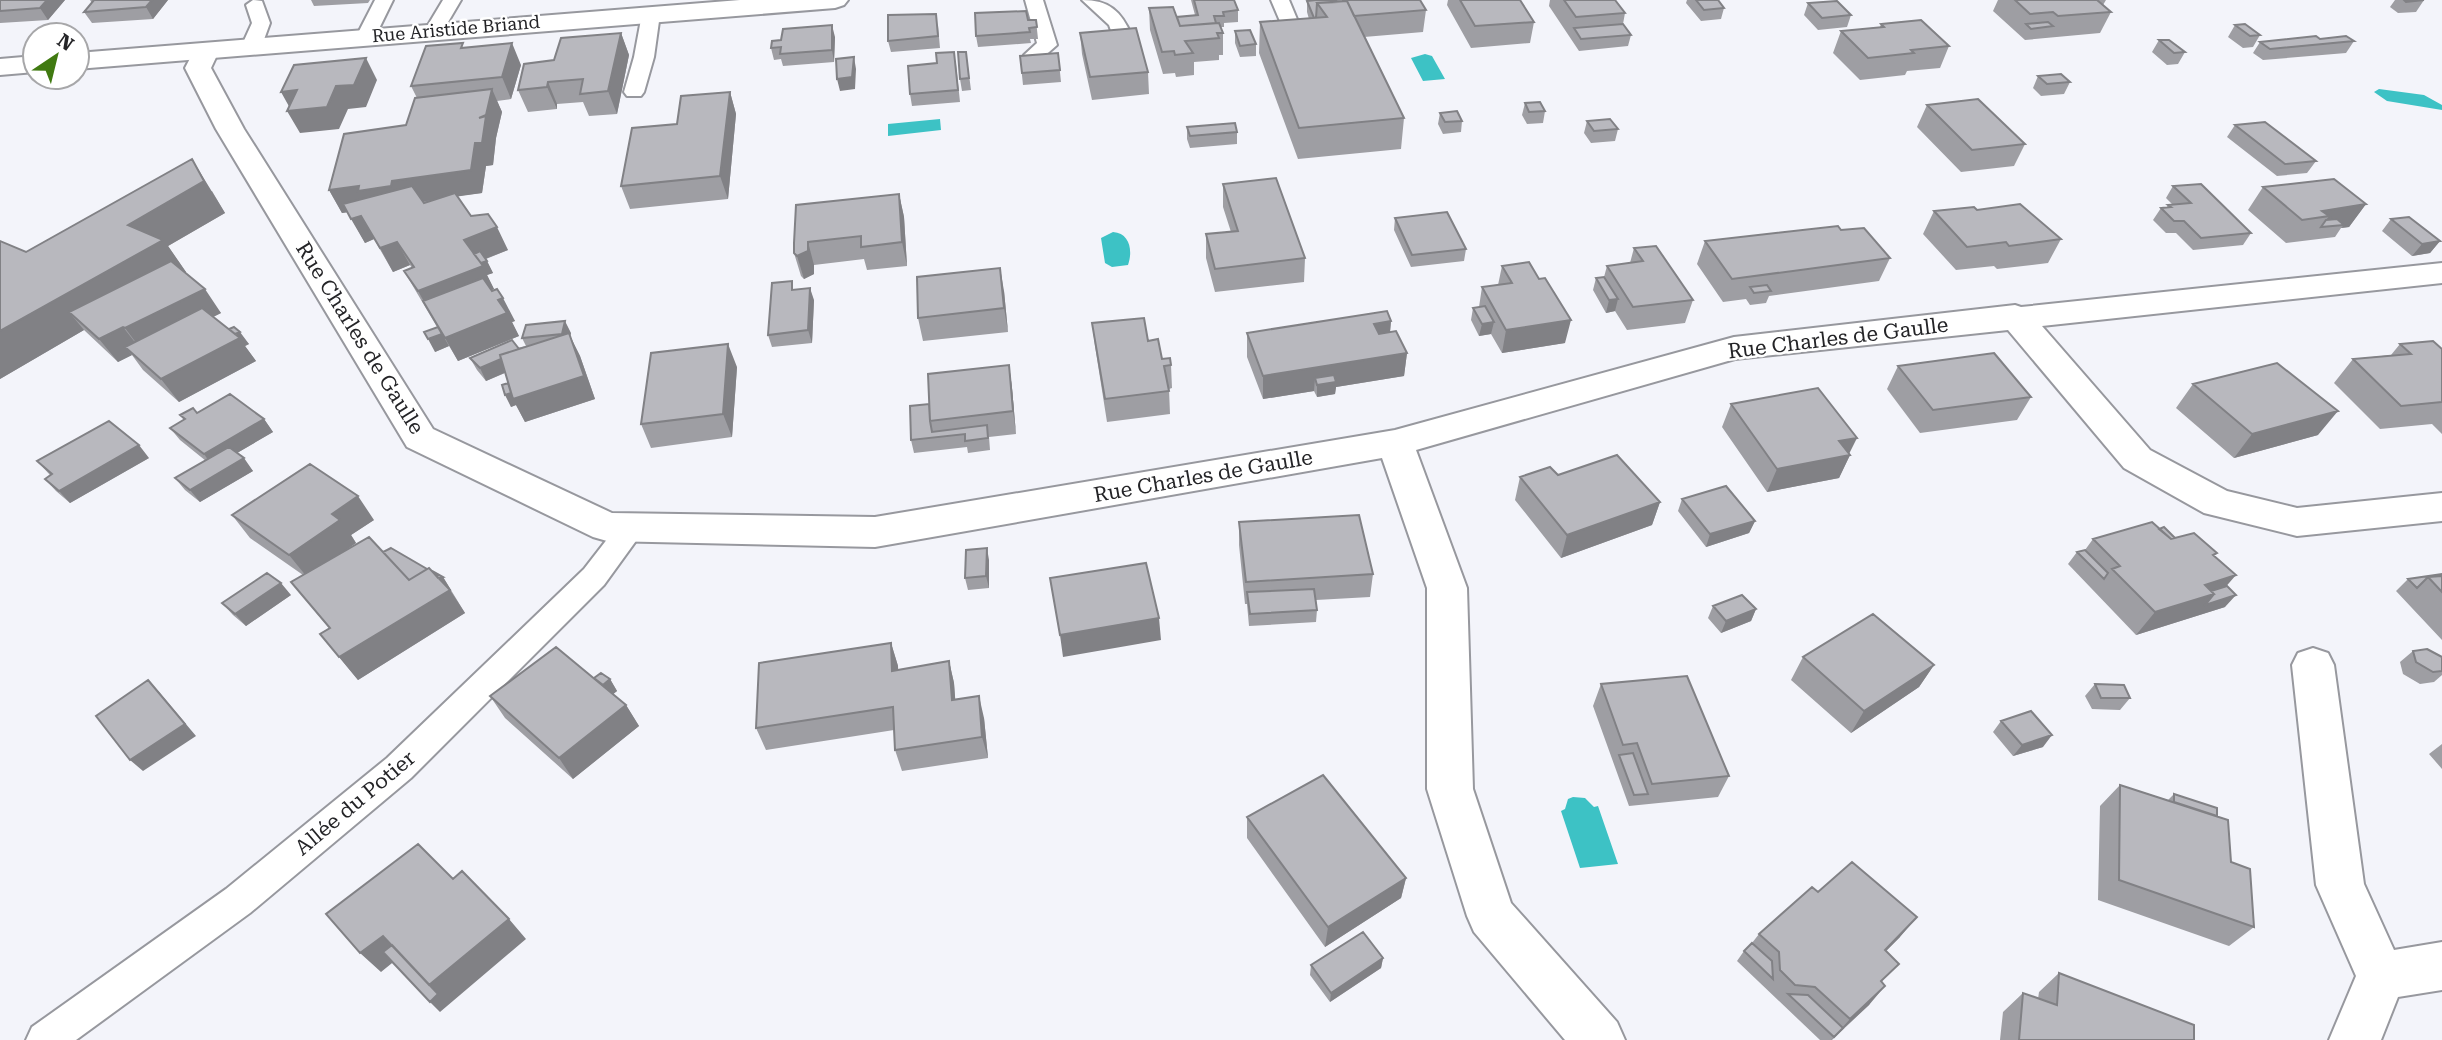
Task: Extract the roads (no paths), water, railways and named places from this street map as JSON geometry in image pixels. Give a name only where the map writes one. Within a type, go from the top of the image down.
[{"type":"street","name":"Rue Aristide Briand","points":[[91,60],[434,30],[835,0]]},
{"type":"street","name":"Rue Charles de Gaulle","points":[[206,51],[198,68],[230,129],[419,438],[607,527],[874,532],[1395,443],[1734,348],[2015,316],[2442,273]]},
{"type":"street","points":[[0,67],[21,65]]},
{"type":"street","points":[[2015,316],[2137,459],[2217,503],[2297,522],[2442,507]]},
{"type":"street","points":[[1395,443],[1447,588],[1450,789],[1491,916],[1599,1040]]},
{"type":"street","points":[[2313,664],[2340,885],[2381,976],[2356,1040]]},
{"type":"street","points":[[2381,976],[2442,966]]},
{"type":"lane","points":[[366,37],[384,0]]},
{"type":"lane","points":[[434,30],[452,0]]},
{"type":"lane","points":[[1034,0],[1046,45],[1034,55]]},
{"type":"lane","points":[[1091,0],[1117,22],[1123,36],[1118,42]]},
{"type":"lane","points":[[1280,0],[1295,36]]},
{"type":"lane","points":[[252,45],[261,23],[255,5]]},
{"type":"lane","points":[[634,92],[645,57],[651,14]]},
{"type":"lane","name":"Allée du Potier","points":[[45,1040],[238,901],[399,768],[594,577],[632,527]]},
{"type":"water","points":[[1425,54],[1432,56],[1445,79],[1423,81],[1411,58]]},
{"type":"water","points":[[2379,89],[2424,95],[2442,105],[2442,110],[2387,101],[2374,92]]},
{"type":"water","points":[[940,119],[941,130],[888,136],[888,124]]},
{"type":"water","points":[[1113,232],[1127,239],[1130,254],[1128,265],[1112,267],[1105,263],[1101,238]]},
{"type":"water","points":[[1585,798],[1594,807],[1598,806],[1618,864],[1580,868],[1561,811],[1565,809],[1568,799]]}]
